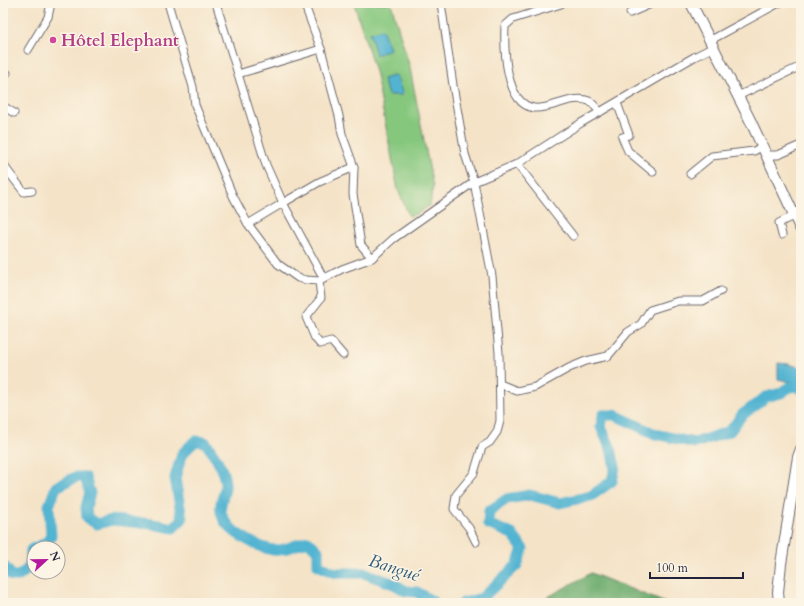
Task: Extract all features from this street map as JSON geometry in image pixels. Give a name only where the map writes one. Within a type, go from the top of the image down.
[{"type":"main road","points":[[691,3],[713,43],[801,230]]},
{"type":"main road","points":[[779,603],[778,592],[781,564],[798,457],[801,449]]},
{"type":"street","points":[[28,50],[48,17],[51,3]]},
{"type":"street","points":[[168,3],[201,120],[248,224],[278,264],[286,271],[298,278],[321,280],[342,269],[372,258],[392,239],[474,182],[517,164],[600,112],[694,57],[713,43],[779,3]]},
{"type":"street","points":[[216,3],[266,165],[321,280],[321,298],[306,317],[315,338],[320,344],[331,341],[343,355]]},
{"type":"street","points":[[304,3],[320,49],[339,116],[342,134],[354,167],[354,194],[361,245],[372,258]]},
{"type":"street","points":[[441,3],[465,154],[474,182],[492,276],[500,384],[500,421],[497,432],[490,442],[482,447],[474,474],[456,495],[454,509],[469,528],[476,542]]},
{"type":"street","points":[[630,13],[653,3]]},
{"type":"street","points":[[561,4],[513,19],[505,26],[505,61],[511,81],[519,100],[533,108],[576,100],[589,101],[600,112]]},
{"type":"street","points":[[238,74],[320,49]]},
{"type":"street","points":[[738,96],[801,66]]},
{"type":"street","points":[[617,103],[629,135],[622,137],[628,151],[653,172]]},
{"type":"street","points":[[3,106],[14,113]]},
{"type":"street","points":[[690,174],[712,156],[754,151],[765,151],[778,155],[801,145]]},
{"type":"street","points":[[3,162],[7,170],[24,192],[32,191]]},
{"type":"street","points":[[517,164],[573,236]]},
{"type":"street","points":[[248,224],[319,182],[354,167]]},
{"type":"street","points":[[782,235],[779,223],[795,215]]},
{"type":"street","points":[[500,384],[517,391],[535,387],[569,368],[586,361],[608,356],[628,332],[641,324],[650,310],[678,301],[703,302],[721,291]]},
{"type":"green space","points":[[354,3],[391,3],[410,68],[433,187],[430,205],[417,214],[409,216],[398,190],[376,75]]},
{"type":"green space","points":[[591,573],[666,603],[537,603]]},
{"type":"water","points":[[382,29],[390,49],[376,55],[370,33]]},
{"type":"water","points":[[396,75],[403,95],[388,95],[383,79]]},
{"type":"water","points":[[778,363],[789,364],[801,368],[801,384],[778,379]]},
{"type":"waterway","name":"Bangué","points":[[463,603],[482,598],[517,565],[523,549],[512,534],[488,524],[489,511],[507,499],[530,495],[560,503],[591,496],[612,481],[615,467],[611,449],[601,427],[603,415],[615,415],[655,434],[695,443],[730,431],[742,415],[766,397],[781,393],[788,388],[795,386],[801,389]]},
{"type":"waterway","name":"Bangué","points":[[48,540],[51,536],[49,506],[56,487],[76,477],[85,477],[90,493],[86,507],[87,518],[97,524],[112,520],[152,524],[173,528],[182,519],[175,478],[182,454],[195,441],[205,442],[218,461],[224,477],[225,491],[221,503],[221,513],[227,523],[239,535],[265,548],[273,550],[286,549],[308,541],[318,551],[318,565],[335,573],[364,573],[394,584],[406,591],[417,592],[435,603]]},
{"type":"waterway","name":"Bangué","points":[[3,565],[12,576],[19,576],[26,570]]},
{"type":"place","name":"Hôtel Elephant","points":[[53,40]]}]
